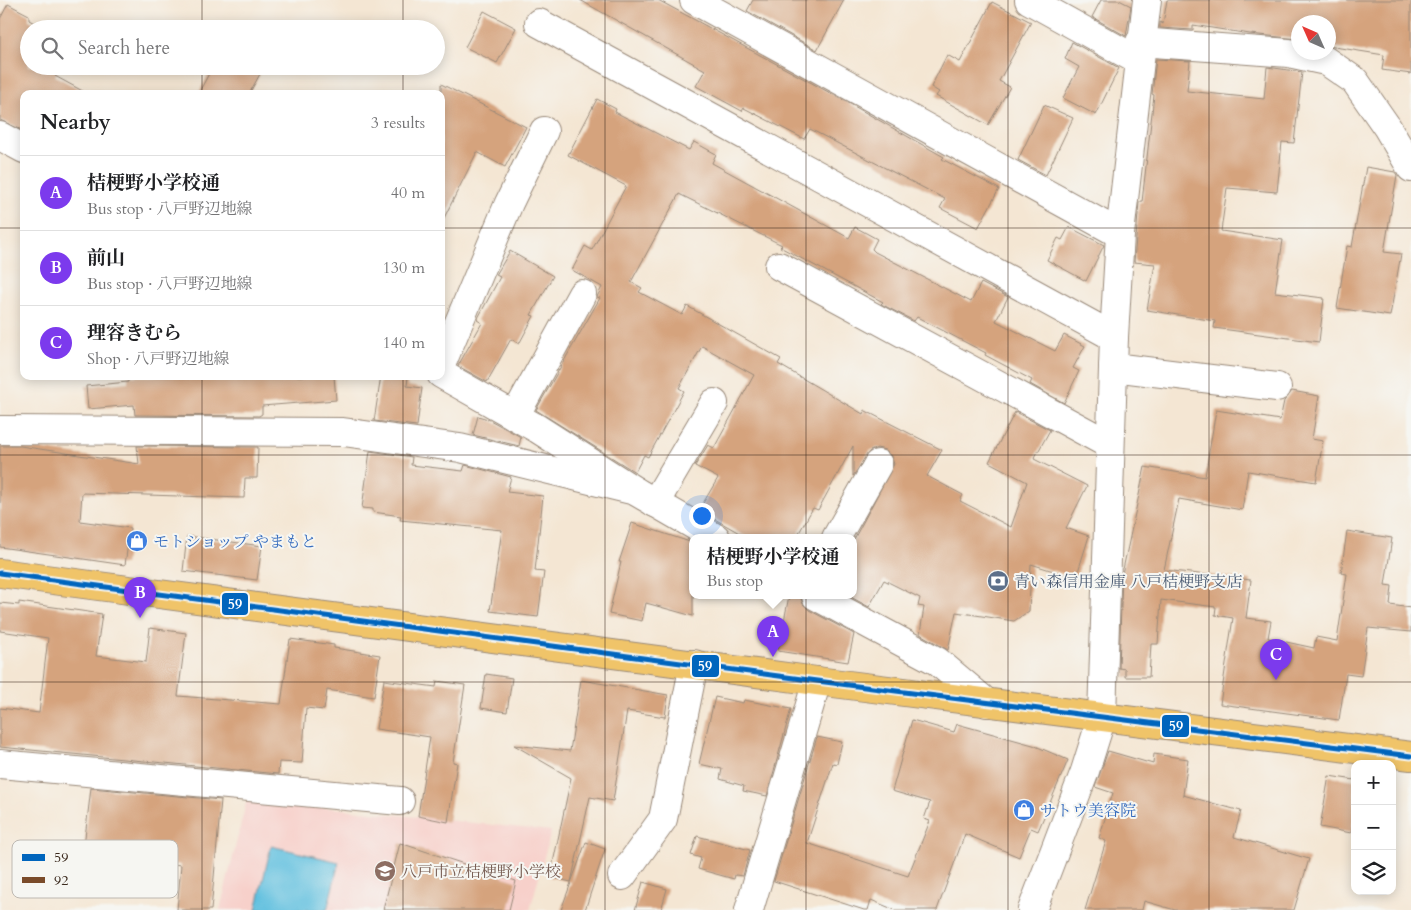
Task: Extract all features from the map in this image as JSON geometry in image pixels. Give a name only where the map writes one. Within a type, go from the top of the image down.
[{"type":"main road","points":[[0,573],[817,681],[1411,756]]},
{"type":"street","points":[[694,0],[1120,234]]},
{"type":"street","points":[[1029,0],[1139,51],[1288,53],[1326,61],[1356,81],[1387,126],[1411,168]]},
{"type":"street","points":[[1032,910],[1085,771],[1102,717],[1114,337],[1120,234],[1146,0]]},
{"type":"street","points":[[540,23],[1114,337]]},
{"type":"street","points":[[445,355],[509,203],[544,131]]},
{"type":"street","points":[[0,136],[20,147]]},
{"type":"street","points":[[779,266],[1110,445]]},
{"type":"street","points":[[514,416],[582,294]]},
{"type":"street","points":[[1113,367],[1277,387]]},
{"type":"street","points":[[445,376],[709,534]]},
{"type":"street","points":[[645,497],[714,403]]},
{"type":"street","points":[[0,430],[343,432],[460,448],[645,497]]},
{"type":"street","points":[[838,534],[878,464]]},
{"type":"street","points":[[822,599],[937,661],[987,703]]},
{"type":"street","points":[[622,876],[663,819],[694,664]]},
{"type":"street","points":[[749,910],[817,681]]},
{"type":"street","points":[[0,764],[400,801]]},
{"type":"shaded area","name":"八戸市立桔梗野小学校","points":[[247,799],[551,831],[530,910],[220,910]]},
{"type":"water","points":[[271,846],[339,862],[327,910],[256,910]]},
{"type":"building","points":[[580,0],[658,0],[845,101],[944,157],[942,159],[999,189],[978,228],[940,208],[945,199],[810,129],[804,139],[744,108],[742,111],[696,86],[705,70]]},
{"type":"building","points":[[753,0],[844,0],[817,50],[747,11]]},
{"type":"building","points":[[1101,0],[1119,0],[1131,6],[1126,36],[1092,17]]},
{"type":"building","points":[[1167,0],[1411,0],[1411,74],[1382,70],[1384,55],[1336,47],[1336,15],[1291,15],[1291,38],[1193,25],[1193,30],[1160,28],[1160,22],[1163,24]]},
{"type":"building","points":[[992,2],[1031,22],[999,81],[1010,87],[988,125],[936,96],[939,92],[931,87],[947,55],[960,62]]},
{"type":"building","points":[[8,4],[29,15],[29,20],[20,20],[20,75],[56,75],[81,90],[20,90],[20,129],[0,120],[0,19]]},
{"type":"building","points":[[484,11],[516,28],[497,63],[465,47]]},
{"type":"building","points":[[1072,42],[1119,68],[1096,115],[1063,98],[1079,67],[1065,59]]},
{"type":"building","points":[[1156,59],[1190,61],[1187,91],[1264,99],[1267,67],[1302,72],[1294,143],[1282,142],[1277,192],[1227,188],[1221,231],[1283,240],[1275,292],[1324,298],[1319,342],[1214,328],[1215,321],[1147,310],[1155,264],[1134,262],[1139,202],[1142,202],[1154,95],[1152,94]]},
{"type":"building","points":[[208,75],[259,75],[251,90],[200,90]]},
{"type":"building","points":[[441,84],[526,127],[505,167],[477,152],[445,216],[445,90],[441,90]]},
{"type":"building","points":[[597,99],[616,109],[615,112],[689,150],[694,142],[716,154],[712,163],[849,238],[855,227],[877,239],[872,249],[875,252],[971,302],[981,283],[1008,297],[996,321],[1055,351],[1064,335],[1085,346],[1073,368],[1079,371],[1064,403],[1030,384],[1032,380],[985,355],[986,353],[917,317],[914,321],[881,304],[883,302],[780,247],[782,245],[679,194],[631,282],[642,288],[639,292],[682,315],[687,306],[781,359],[778,364],[863,414],[864,410],[942,450],[927,476],[963,495],[960,501],[1011,527],[1027,482],[989,462],[1015,412],[1050,430],[1034,459],[1087,486],[1066,528],[1089,536],[1076,578],[1031,564],[1029,611],[1014,621],[956,612],[948,650],[920,634],[924,607],[918,606],[920,598],[884,580],[869,607],[854,599],[857,599],[857,534],[894,464],[891,456],[885,450],[877,448],[870,451],[853,476],[853,446],[818,510],[813,508],[798,534],[741,534],[699,510],[718,478],[695,466],[708,445],[714,448],[754,375],[702,346],[679,388],[684,391],[648,457],[644,455],[635,472],[536,410],[600,298],[597,297],[602,287],[572,270],[585,246],[592,250],[626,186],[568,155]]},
{"type":"building","points":[[1044,105],[1073,118],[1046,175],[1018,160]]},
{"type":"building","points":[[1366,167],[1395,172],[1397,175],[1384,252],[1401,254],[1390,316],[1337,308],[1347,246],[1352,247]]},
{"type":"building","points":[[1069,227],[1104,245],[1086,281],[1047,260],[1058,238],[1062,240]]},
{"type":"building","points":[[510,251],[553,276],[531,315],[534,316],[519,344],[511,339],[487,382],[458,366],[482,323],[477,320],[500,277],[496,275]]},
{"type":"building","points":[[128,380],[334,380],[336,400],[262,406],[262,414],[259,416],[135,415],[134,405],[88,409],[86,386],[128,382]]},
{"type":"building","points":[[380,380],[408,380],[407,386],[422,388],[417,426],[374,421]]},
{"type":"building","points":[[1292,391],[1319,396],[1312,439],[1323,441],[1316,482],[1248,471],[1242,510],[1179,499],[1164,570],[1251,580],[1246,618],[1271,621],[1268,638],[1314,648],[1316,637],[1337,641],[1347,574],[1341,573],[1347,531],[1392,538],[1385,585],[1392,586],[1390,605],[1411,608],[1411,632],[1368,628],[1361,676],[1346,674],[1339,720],[1220,704],[1233,618],[1215,615],[1216,607],[1161,600],[1158,644],[1151,644],[1149,677],[1125,677],[1125,669],[1119,668],[1122,574],[1145,467],[1205,477],[1216,410],[1280,420],[1284,401]]},
{"type":"building","points":[[478,416],[488,419],[521,437],[519,446],[473,435]]},
{"type":"building","points":[[0,446],[20,446],[139,464],[137,446],[258,447],[257,478],[245,478],[244,498],[82,493],[80,521],[130,528],[125,565],[0,547]]},
{"type":"building","points":[[370,451],[412,457],[411,465],[463,471],[465,465],[511,477],[507,492],[543,496],[535,571],[544,572],[538,617],[490,611],[502,530],[400,520],[401,516],[373,512],[373,509],[362,508]]},
{"type":"building","points":[[632,523],[689,542],[689,599],[693,599],[693,616],[646,603],[642,621],[609,614],[621,562],[619,562]]},
{"type":"building","points":[[187,536],[262,546],[257,580],[183,571]]},
{"type":"building","points":[[788,599],[801,599],[809,610],[854,634],[848,662],[778,651]]},
{"type":"building","points":[[19,602],[102,614],[96,656],[146,662],[150,628],[186,633],[178,696],[281,704],[290,639],[334,645],[334,648],[380,655],[374,697],[327,690],[324,710],[306,708],[302,763],[279,762],[278,774],[0,747],[0,708],[39,713],[48,638],[0,631],[0,603],[19,605]]},
{"type":"building","points":[[486,674],[512,678],[507,712],[481,708]]},
{"type":"building","points":[[384,680],[436,687],[437,681],[465,685],[453,762],[457,763],[448,822],[418,816],[430,737],[376,729]]},
{"type":"building","points":[[581,680],[668,695],[665,717],[627,711],[613,801],[590,797],[571,882],[550,877],[571,778],[514,745],[570,751]]},
{"type":"building","points":[[715,697],[743,703],[744,700],[791,709],[767,796],[743,791],[744,786],[720,779],[722,769],[699,764]]},
{"type":"building","points":[[912,720],[954,732],[957,724],[1033,745],[1068,760],[1038,831],[1031,828],[1019,857],[965,834],[937,910],[895,910],[871,900],[868,910],[864,910],[774,881],[817,737],[842,742],[837,764],[833,763],[807,843],[908,876],[930,821],[924,819],[930,802],[892,791]]},
{"type":"building","points":[[1108,751],[1153,764],[1154,754],[1188,759],[1183,795],[1241,811],[1234,837],[1309,859],[1294,910],[1175,910],[1144,901],[1142,910],[1085,910],[1106,841],[1099,838],[1113,793],[1095,787]]},
{"type":"building","points":[[1329,776],[1351,779],[1351,833],[1320,827]]},
{"type":"building","points":[[91,788],[221,800],[211,910],[177,910],[181,865],[178,865],[178,840],[85,840]]},
{"type":"building","points":[[697,836],[750,850],[743,876],[735,875],[734,879],[698,869],[701,858],[691,855]]},
{"type":"building","points":[[586,842],[605,849],[585,910],[561,910]]},
{"type":"building","points":[[400,843],[516,881],[509,910],[383,910]]},
{"type":"building","points":[[643,882],[667,889],[661,910],[635,910]]},
{"type":"transit line","name":"59","points":[[0,573],[817,681],[1411,756]]},
{"type":"place","name":"モトショップ やまもと","points":[[137,541]]},
{"type":"place","name":"青い森信用金庫 八戸桔梗野支店","points":[[998,581]]},
{"type":"place","name":"前山","points":[[140,618]]},
{"type":"place","name":"桔梗野小学校通","points":[[773,657]]},
{"type":"place","name":"理容きむら","points":[[1276,680]]},
{"type":"place","name":"サトウ美容院","points":[[1024,810]]},
{"type":"place","name":"八戸市立桔梗野小学校","points":[[385,871]]}]
